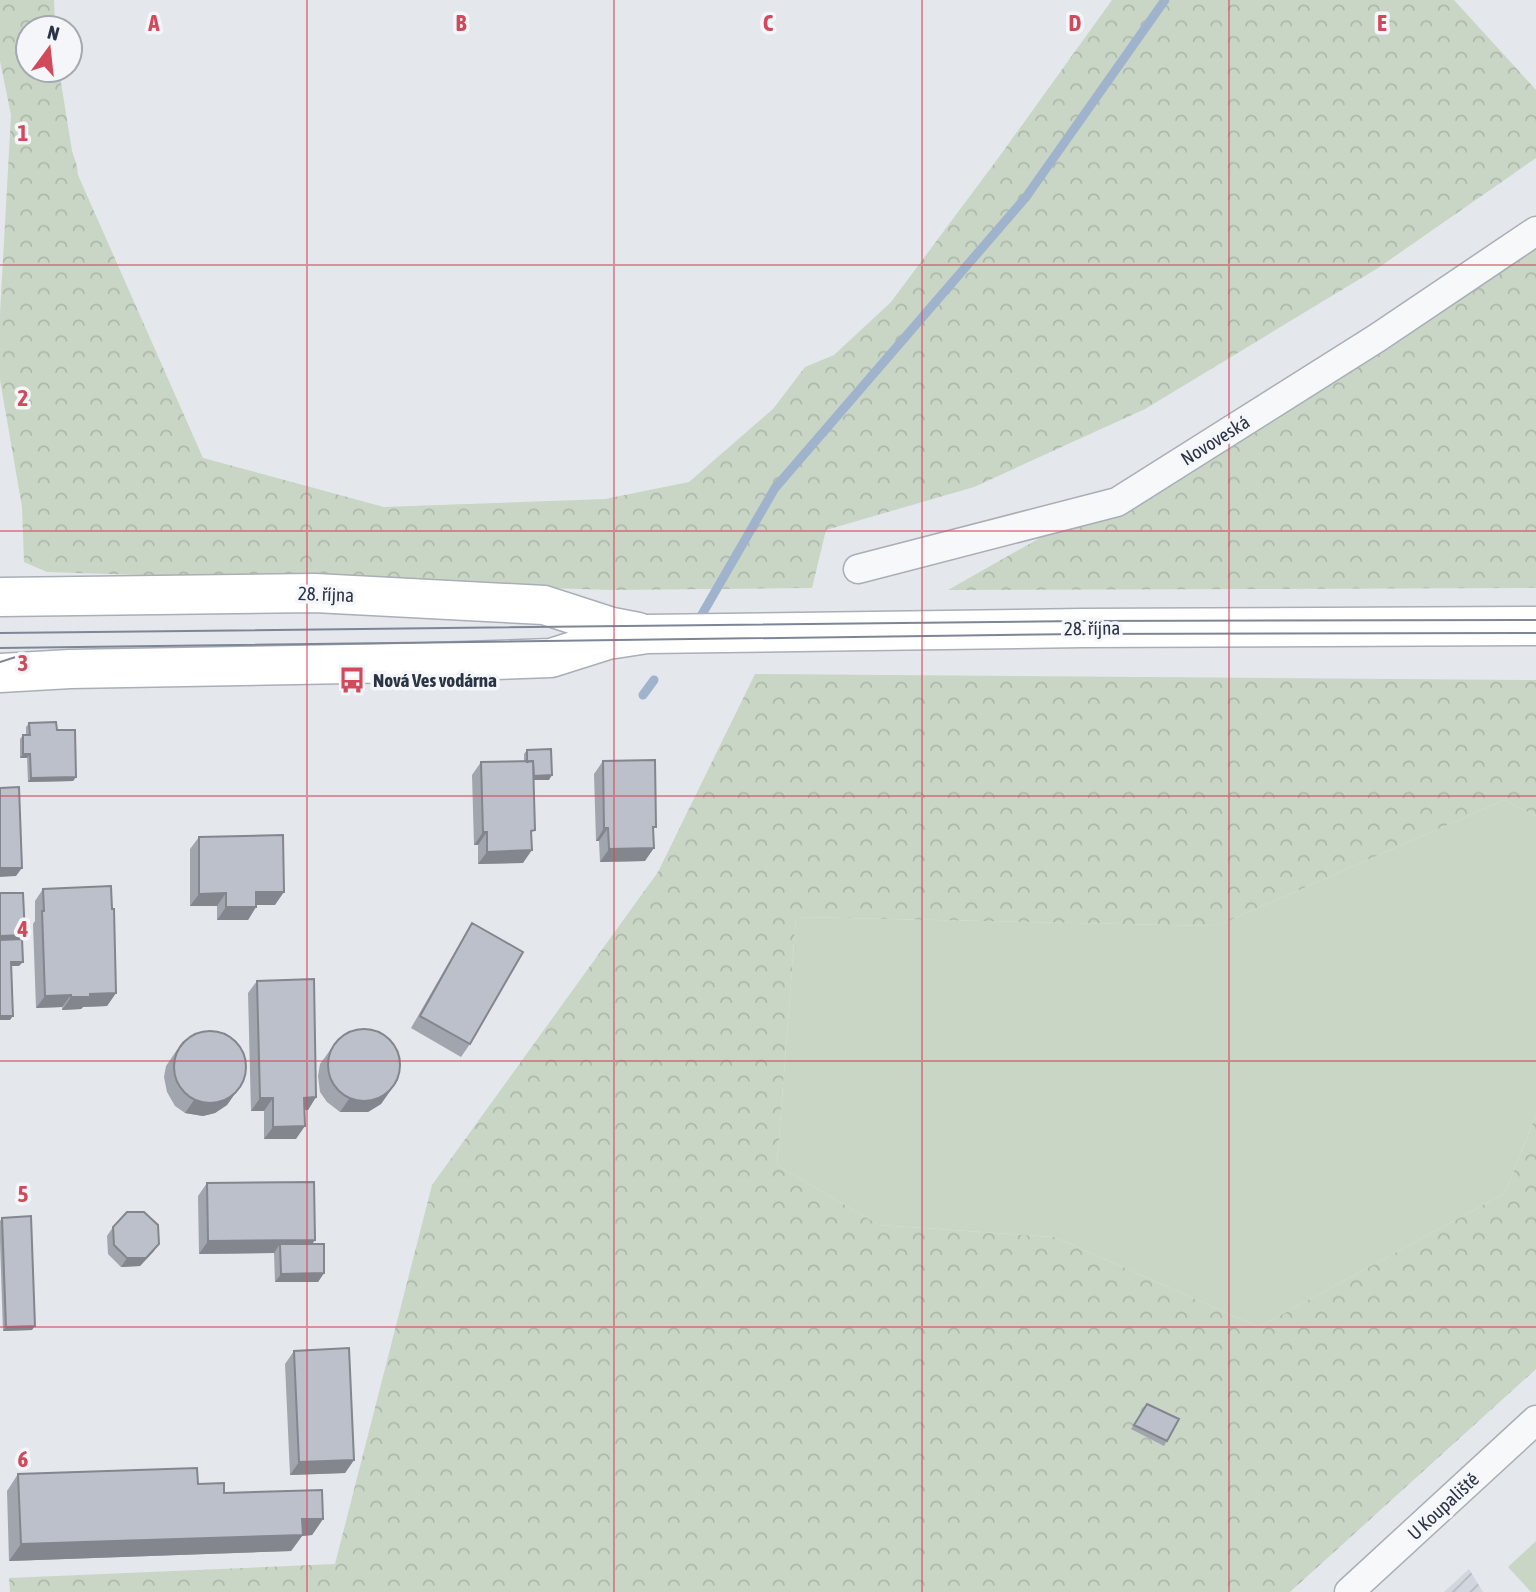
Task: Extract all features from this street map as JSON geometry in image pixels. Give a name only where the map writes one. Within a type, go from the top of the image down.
[{"type":"main road","name":"28. října","points":[[0,597],[304,593],[544,605],[612,627],[647,634]]},
{"type":"main road","name":"28. října","points":[[0,673],[70,668],[391,664],[551,658],[608,640],[647,634],[1536,626]]},
{"type":"street","name":"Novoveská","points":[[858,569],[1117,502],[1377,338],[1536,231]]},
{"type":"street","name":"U Koupaliště","points":[[1349,1592],[1536,1420]]},
{"type":"shaded area","points":[[1469,1569],[1483,1592],[1444,1592]]},
{"type":"green space","points":[[0,0],[54,0],[54,14],[14,14],[14,84],[61,84],[78,175],[203,458],[384,507],[605,499],[689,482],[773,409],[805,367],[834,355],[891,302],[1112,0],[1454,0],[1536,90],[1536,158],[1378,268],[1145,409],[974,487],[826,530],[812,588],[611,590],[47,572],[24,562],[22,507],[0,380],[0,314],[11,115],[0,61]]},
{"type":"green space","points":[[1536,236],[1536,588],[948,590],[1386,342]]},
{"type":"green space","points":[[755,674],[1536,680],[1536,816],[1504,800],[1217,926],[796,917],[777,1165],[879,1225],[1054,1237],[1259,1327],[1505,1193],[1536,1115],[1536,1369],[1290,1592],[10,1592],[9,1578],[335,1564],[432,1185],[658,872]]},
{"type":"green space","points":[[1504,800],[1536,816],[1536,1115],[1505,1193],[1259,1327],[1054,1237],[879,1225],[777,1165],[796,917],[1217,926]]},
{"type":"green space","points":[[1536,1541],[1536,1592],[1531,1592],[1508,1567]]},
{"type":"building","points":[[56,722],[57,730],[75,730],[76,777],[31,778],[30,754],[23,754],[23,735],[30,735],[29,723]]},
{"type":"building","points":[[551,749],[552,775],[534,776],[533,761],[527,762],[527,750]]},
{"type":"building","points":[[655,760],[654,848],[609,849],[608,828],[604,828],[603,761]]},
{"type":"building","points":[[533,761],[535,830],[531,831],[532,850],[487,852],[487,832],[483,832],[481,762]]},
{"type":"building","points":[[19,787],[22,868],[0,868],[0,788]]},
{"type":"building","points":[[283,835],[284,892],[256,892],[256,907],[226,907],[226,893],[199,894],[199,837]]},
{"type":"building","points":[[111,886],[116,993],[90,994],[90,997],[45,996],[43,889]]},
{"type":"building","points":[[0,893],[23,893],[25,935],[0,936]]},
{"type":"building","points":[[472,923],[523,952],[470,1044],[420,1016]]},
{"type":"building","points":[[22,939],[23,962],[11,962],[13,1016],[0,1016],[0,940]]},
{"type":"building","points":[[314,979],[316,1097],[304,1098],[305,1126],[273,1127],[273,1098],[260,1098],[257,981]]},
{"type":"building","points":[[371,1029],[390,1039],[398,1051],[398,1079],[390,1091],[378,1099],[357,1101],[338,1091],[330,1079],[328,1058],[338,1039],[350,1031]]},
{"type":"building","points":[[217,1031],[236,1041],[244,1053],[244,1081],[236,1093],[224,1101],[203,1103],[184,1093],[176,1081],[174,1060],[184,1041],[196,1033]]},
{"type":"building","points":[[314,1182],[315,1240],[208,1241],[207,1183]]},
{"type":"building","points":[[127,1212],[144,1212],[158,1225],[159,1244],[146,1258],[127,1258],[114,1245],[113,1227]]},
{"type":"building","points":[[31,1216],[35,1326],[6,1327],[2,1218]]},
{"type":"building","points":[[280,1244],[324,1244],[324,1273],[281,1274]]},
{"type":"building","points":[[349,1348],[354,1460],[299,1462],[294,1351]]},
{"type":"building","points":[[1147,1404],[1179,1419],[1167,1441],[1134,1425]]},
{"type":"building","points":[[197,1468],[198,1484],[224,1483],[224,1493],[322,1490],[323,1519],[302,1519],[303,1535],[21,1544],[18,1474]]},
{"type":"waterway","points":[[697,623],[775,488],[1026,197],[1165,0]]},
{"type":"waterway","points":[[643,695],[654,680]]},
{"type":"tram line","points":[[0,633],[1081,621],[1536,620]]},
{"type":"tram line","points":[[0,648],[1082,634],[1536,633]]},
{"type":"tram line","points":[[0,662],[25,654]]},
{"type":"place","name":"Nová Ves vodárna","points":[[352,680]]}]
